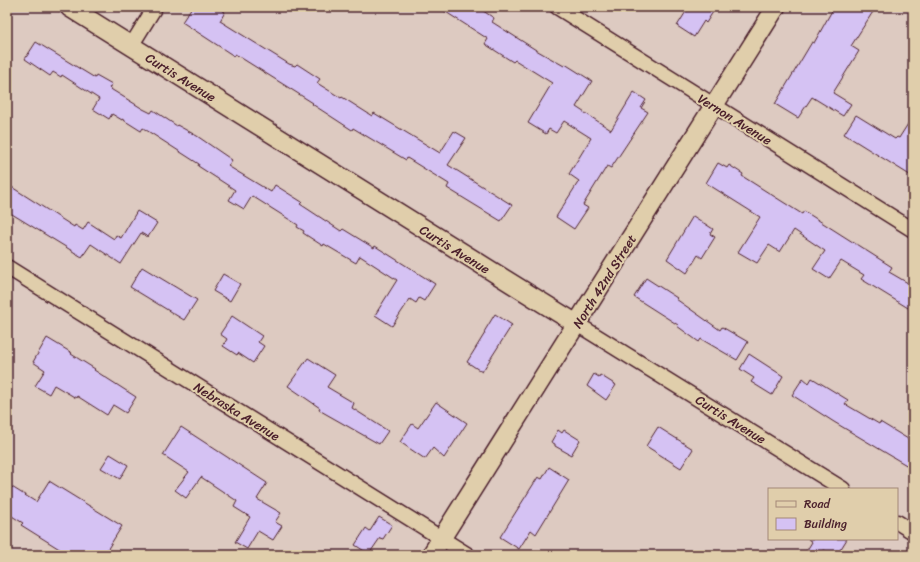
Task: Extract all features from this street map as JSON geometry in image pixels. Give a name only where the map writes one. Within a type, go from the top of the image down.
[{"type":"street","name":"Curtis Avenue","points":[[69,7],[559,314],[841,488]]},
{"type":"street","points":[[131,46],[155,7]]},
{"type":"street","name":"Vernon Avenue","points":[[557,7],[913,230]]},
{"type":"street","name":"North 42nd Street","points":[[431,555],[776,7]]},
{"type":"street","name":"Nebraska Avenue","points":[[7,266],[468,555]]},
{"type":"street","points":[[898,523],[913,532]]},
{"type":"building","points":[[192,7],[217,7],[225,12],[220,21],[289,64],[295,66],[297,64],[320,79],[317,83],[341,98],[342,97],[372,116],[374,113],[440,153],[454,131],[466,138],[448,165],[512,205],[501,221],[447,188],[449,184],[407,158],[406,160],[353,128],[352,130],[312,104],[313,103],[235,54],[234,56],[182,22]]},
{"type":"building","points":[[438,7],[477,7],[494,18],[492,22],[536,50],[564,66],[565,64],[592,81],[576,107],[611,130],[634,92],[646,100],[641,108],[648,112],[611,168],[607,166],[583,205],[588,208],[574,229],[556,217],[579,181],[569,174],[591,138],[564,121],[556,133],[549,129],[546,134],[528,123],[552,83],[515,60],[513,62],[485,44],[488,39]]},
{"type":"building","points":[[681,7],[716,7],[706,23],[704,21],[694,37],[677,26],[687,10]]},
{"type":"building","points":[[834,7],[876,7],[851,46],[859,51],[833,93],[851,104],[843,116],[812,97],[798,118],[775,104],[812,42],[814,43]]},
{"type":"building","points":[[36,42],[95,78],[96,75],[112,84],[109,88],[143,109],[151,113],[153,110],[177,126],[197,136],[232,160],[228,166],[271,192],[275,185],[302,202],[300,204],[341,231],[343,229],[374,248],[375,246],[435,284],[424,301],[419,298],[416,303],[410,299],[392,326],[375,315],[397,280],[360,256],[356,263],[324,244],[323,246],[303,233],[304,231],[297,227],[298,225],[252,196],[244,209],[229,200],[235,190],[198,166],[199,164],[143,128],[141,131],[112,114],[109,119],[93,109],[99,99],[62,75],[61,77],[53,72],[50,76],[25,59]]},
{"type":"building","points":[[856,115],[895,139],[897,137],[899,138],[913,116],[913,177],[844,134]]},
{"type":"building","points":[[718,163],[727,168],[729,165],[743,174],[742,176],[802,214],[804,211],[892,267],[889,272],[913,286],[913,311],[861,279],[864,275],[841,261],[829,279],[813,269],[825,251],[794,230],[780,252],[769,245],[757,263],[738,252],[760,217],[706,183]]},
{"type":"building","points":[[7,184],[74,227],[75,225],[83,230],[88,222],[114,239],[116,235],[121,238],[137,211],[157,223],[148,237],[141,233],[121,264],[91,244],[82,257],[7,211]]},
{"type":"building","points":[[693,216],[713,229],[710,234],[715,237],[702,258],[698,255],[687,273],[667,259]]},
{"type":"building","points":[[142,267],[197,300],[184,320],[130,287]]},
{"type":"building","points":[[223,274],[240,284],[230,301],[213,291]]},
{"type":"building","points":[[646,278],[677,298],[676,299],[720,330],[722,327],[748,342],[737,360],[701,339],[699,342],[677,326],[678,325],[634,297]]},
{"type":"building","points":[[495,314],[512,325],[482,372],[467,362]]},
{"type":"building","points":[[232,316],[262,336],[258,342],[264,346],[253,363],[238,353],[237,355],[223,346],[227,339],[220,334]]},
{"type":"building","points":[[47,338],[72,353],[71,354],[95,369],[94,370],[136,397],[126,413],[113,405],[107,415],[77,396],[76,398],[54,385],[49,394],[35,386],[45,370],[33,362]]},
{"type":"building","points":[[749,354],[783,376],[772,395],[751,382],[754,378],[740,369]]},
{"type":"building","points":[[308,358],[335,375],[327,387],[354,403],[352,408],[388,431],[379,444],[319,410],[320,408],[288,386]]},
{"type":"building","points":[[594,374],[599,377],[600,375],[616,385],[606,400],[587,386]]},
{"type":"building","points":[[803,378],[809,383],[812,378],[848,400],[845,404],[879,424],[880,422],[913,442],[913,469],[792,395]]},
{"type":"building","points":[[436,402],[467,423],[444,458],[433,448],[425,459],[400,442],[412,424],[418,428]]},
{"type":"building","points":[[181,427],[267,483],[257,499],[281,513],[275,522],[282,526],[273,540],[258,531],[247,549],[235,542],[250,517],[234,507],[237,501],[201,477],[186,498],[175,490],[189,472],[163,455]]},
{"type":"building","points":[[658,427],[693,449],[681,468],[646,446]]},
{"type":"building","points":[[558,430],[562,433],[564,430],[580,440],[571,455],[551,442]]},
{"type":"building","points":[[110,454],[128,465],[120,479],[101,468]]},
{"type":"building","points":[[549,467],[569,480],[536,534],[531,530],[519,549],[500,537],[538,477],[542,479]]},
{"type":"building","points":[[49,481],[122,526],[104,555],[69,555],[21,525],[23,523],[7,513],[7,484],[36,502]]},
{"type":"building","points":[[379,517],[392,525],[383,539],[380,538],[369,554],[355,545],[366,528],[370,531]]},
{"type":"building","points":[[809,540],[846,540],[837,555],[833,555],[824,550],[821,555],[804,555],[812,542]]}]
